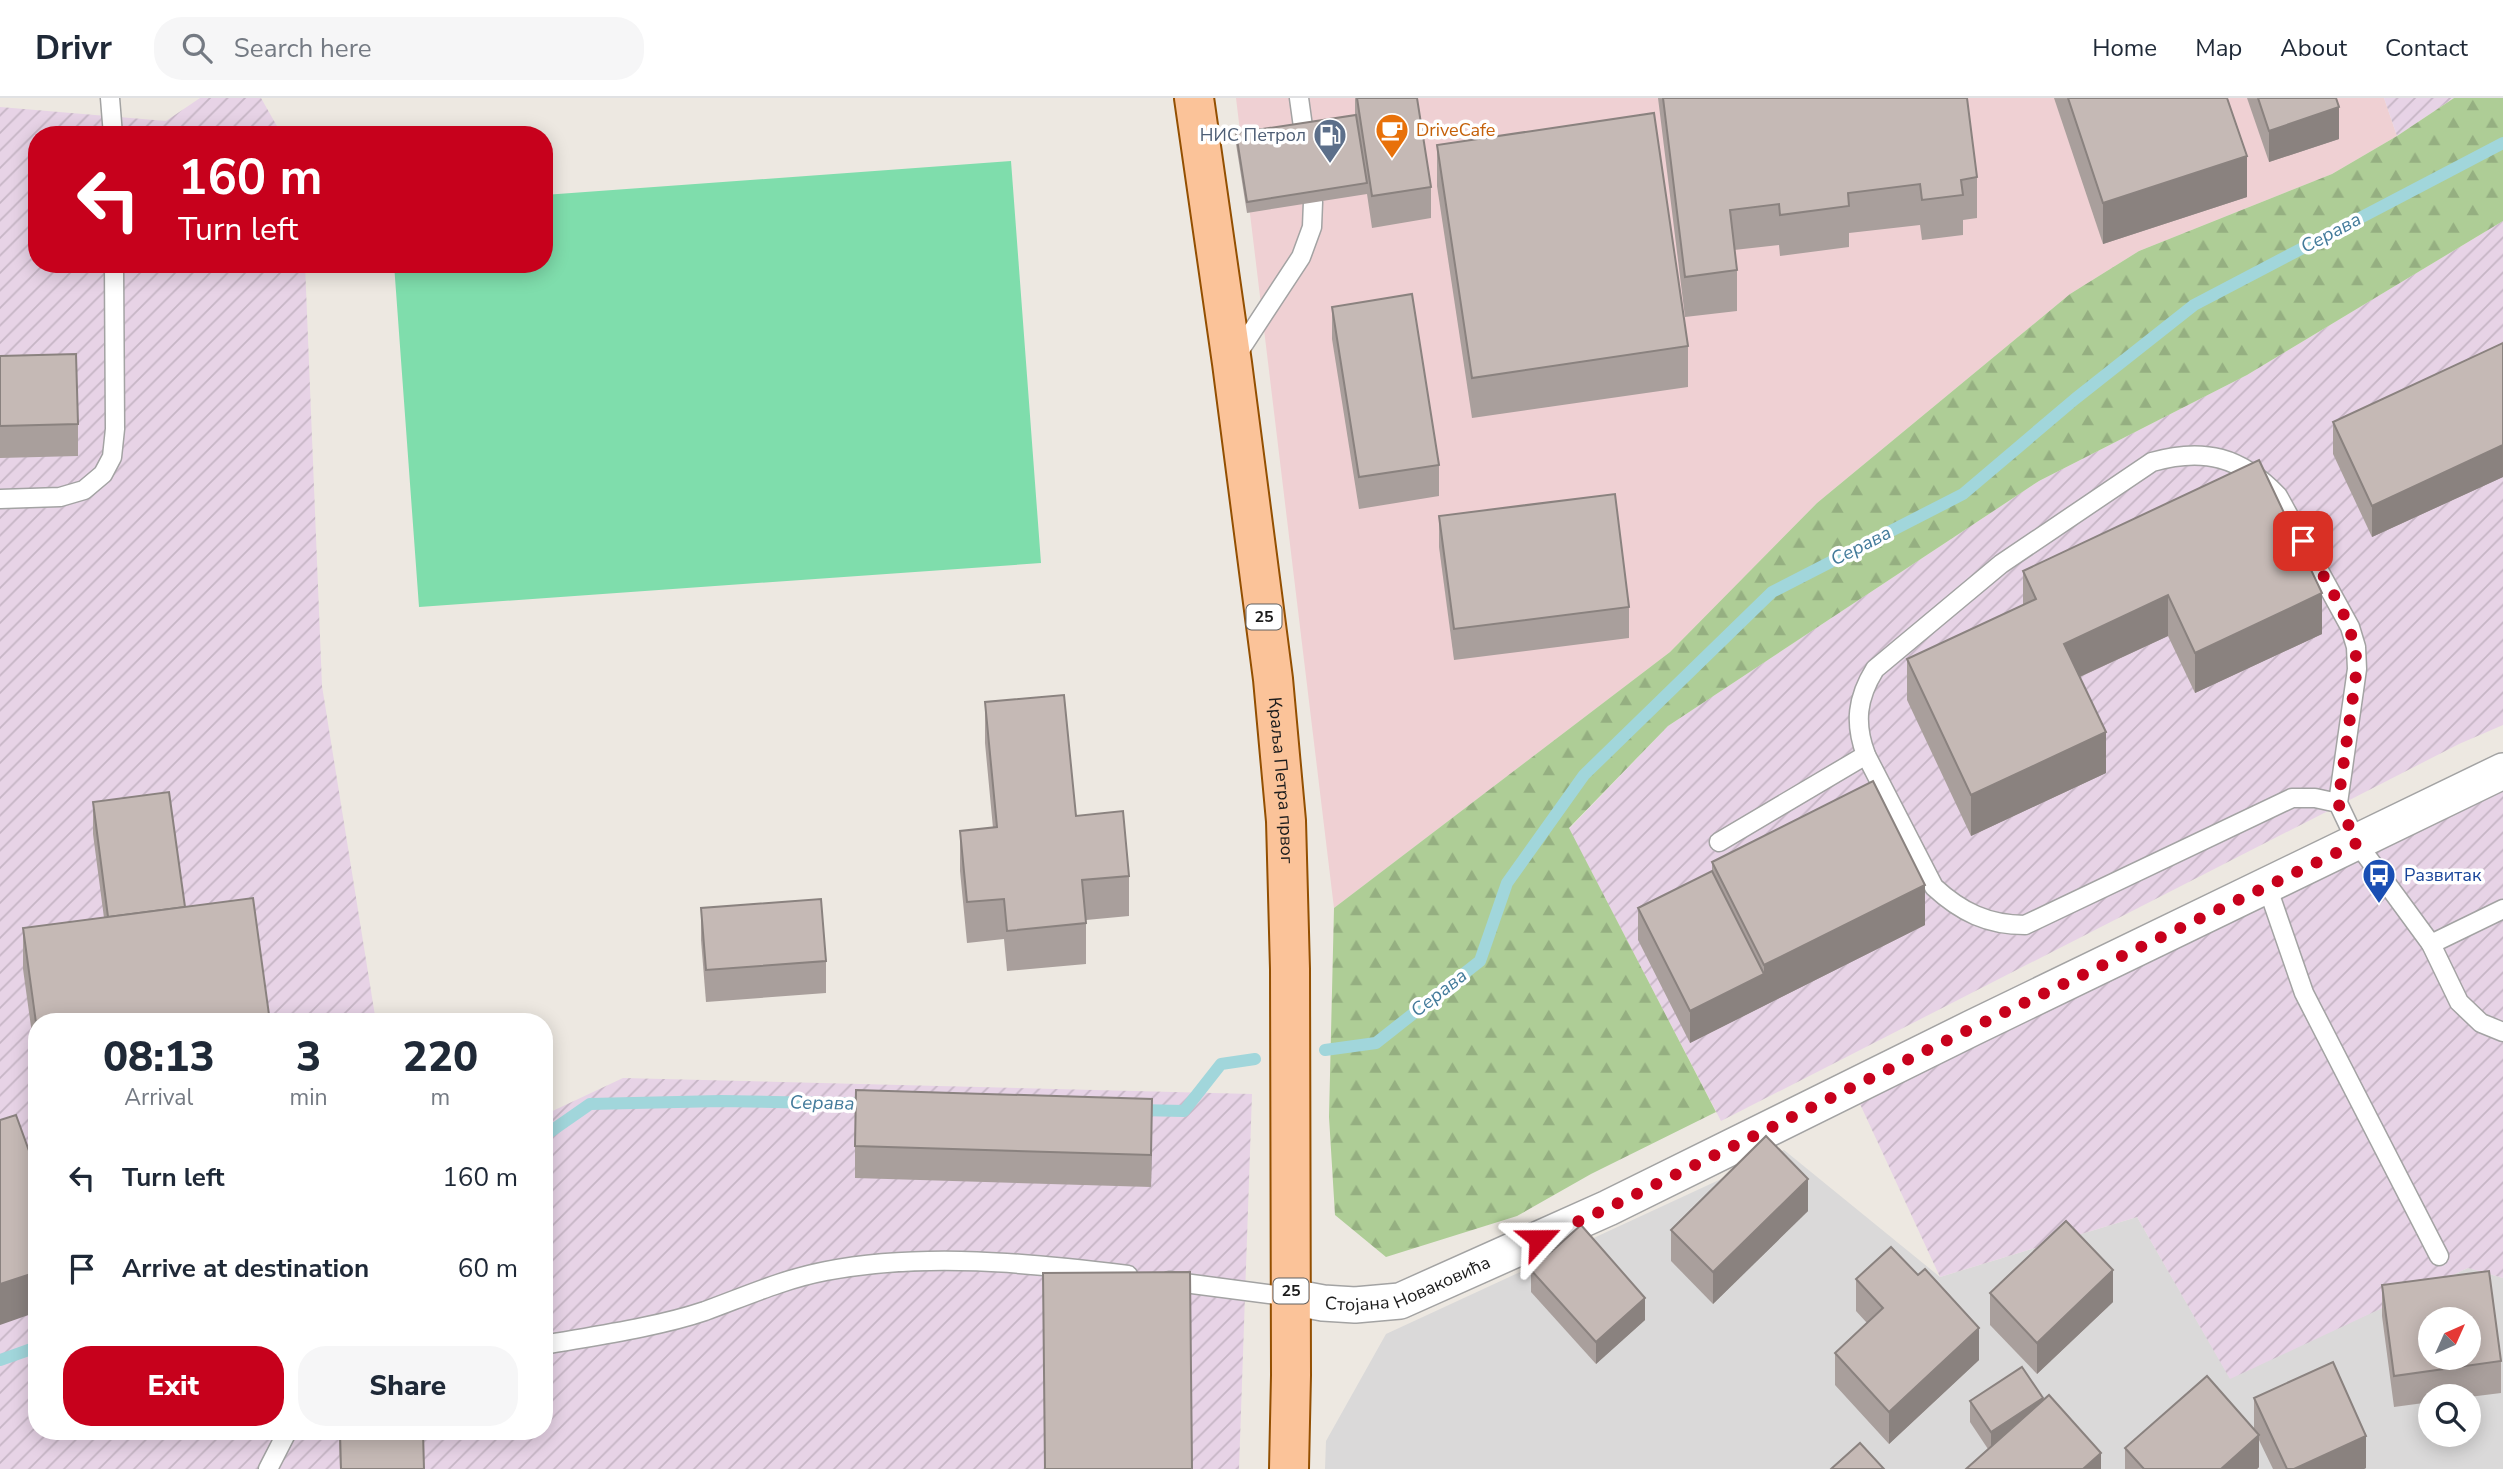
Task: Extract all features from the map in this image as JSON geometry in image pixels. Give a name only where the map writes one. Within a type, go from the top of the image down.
[{"type":"main road","name":"Краља Петра првог","points":[[1194,98],[1232,363],[1278,726],[1286,821],[1289,900],[1291,1297],[1289,1469]]},
{"type":"street","name":"Стојана Новаковића","points":[[1291,1297],[1355,1306],[1401,1301],[1608,1208],[1959,1034],[2503,771]]},
{"type":"lane","points":[[110,98],[112,126]]},
{"type":"lane","points":[[1299,98],[1304,134]]},
{"type":"lane","points":[[1232,363],[1301,257],[1312,228],[1313,202]]},
{"type":"lane","points":[[0,499],[60,497],[84,490],[103,474],[112,457],[114,273]]},
{"type":"lane","points":[[2338,803],[2315,798],[2292,798],[2025,925],[2006,925],[1969,914],[1950,902],[1934,887],[1859,738],[1859,704],[1865,685],[1883,663],[2001,564],[2152,462],[2192,454],[2213,456],[2232,462],[2249,471],[2278,496],[2350,627],[2356,647],[2357,668],[2338,803],[2357,843],[2431,944],[2459,1002],[2481,1023],[2503,1032]]},
{"type":"lane","points":[[1718,842],[1866,755]]},
{"type":"lane","points":[[2267,886],[2304,992],[2439,1256]]},
{"type":"lane","points":[[2431,944],[2503,909]]},
{"type":"lane","points":[[553,1343],[680,1317],[704,1311],[779,1282],[873,1264],[921,1261],[1048,1265],[1291,1297]]},
{"type":"lane","points":[[268,1469],[283,1440]]},
{"type":"shaded area","points":[[200,98],[261,98],[277,126],[28,126],[28,273],[305,273],[322,686],[375,1013],[28,1013],[28,1440],[553,1440],[553,1111],[623,1078],[1252,1094],[1239,1469],[0,1469],[0,107],[166,121]]},
{"type":"shaded area","points":[[1236,98],[2384,98],[2397,136],[2332,174],[2139,251],[2070,294],[1817,503],[1670,652],[1334,908]]},
{"type":"shaded area","points":[[2384,98],[2454,98],[2397,136]]},
{"type":"shaded area","points":[[2503,221],[2503,725],[2459,744],[1721,1121],[1569,829],[1668,726],[2039,481],[2247,375]]},
{"type":"shaded area","points":[[2503,791],[2503,1278],[2468,1268],[2230,1379],[2137,1217],[1940,1277],[1854,1091]]},
{"type":"shaded area","points":[[1784,1150],[1940,1277],[2137,1217],[2230,1378],[2468,1268],[2503,1278],[2503,1469],[1325,1469],[1326,1441],[1386,1334]]},
{"type":"green space","points":[[2454,98],[2503,98],[2503,221],[2247,375],[2039,481],[1668,726],[1569,828],[1716,1112],[1591,1174],[1517,1216],[1386,1257],[1335,1215],[1329,1117],[1334,908],[1670,652],[1817,503],[2070,294],[2139,251],[2332,174],[2397,136]]},
{"type":"green space","points":[[1011,161],[1041,563],[419,607],[395,273],[553,273],[553,194]]},
{"type":"building","name":"DriveCafe","points":[[1357,98],[1417,98],[1431,187],[1372,196]]},
{"type":"building","points":[[1663,98],[1967,98],[1977,177],[1961,180],[1963,195],[1922,200],[1920,184],[1848,193],[1849,206],[1780,215],[1779,204],[1730,210],[1737,270],[1685,277]]},
{"type":"building","points":[[2068,98],[2227,98],[2247,156],[2103,203]]},
{"type":"building","points":[[2258,98],[2336,98],[2339,107],[2269,131]]},
{"type":"building","points":[[1654,113],[1688,346],[1472,378],[1437,145]]},
{"type":"building","points":[[1356,115],[1367,183],[1247,202],[1236,133]]},
{"type":"building","points":[[1412,294],[1439,465],[1359,477],[1332,307]]},
{"type":"building","points":[[2503,343],[2503,445],[2372,506],[2333,422]]},
{"type":"building","points":[[76,354],[78,424],[0,426],[0,356]]},
{"type":"building","points":[[2259,460],[2322,593],[2195,653],[2168,595],[2064,644],[2106,732],[1971,795],[1907,659],[2036,599],[2023,571]]},
{"type":"building","points":[[1615,494],[1629,607],[1454,629],[1439,516]]},
{"type":"building","points":[[1064,695],[1076,816],[1123,811],[1129,876],[1082,880],[1086,923],[1007,931],[1004,899],[967,902],[960,831],[997,827],[985,702]]},
{"type":"building","points":[[1873,781],[1925,885],[1764,965],[1712,862]]},
{"type":"building","points":[[169,792],[185,907],[108,917],[93,802]]},
{"type":"building","points":[[1712,871],[1764,974],[1690,1011],[1638,908]]},
{"type":"building","points":[[253,898],[269,1013],[35,1013],[23,928]]},
{"type":"building","points":[[821,899],[826,961],[706,970],[701,908]]},
{"type":"building","points":[[856,1090],[1152,1099],[1151,1155],[855,1146]]},
{"type":"building","points":[[16,1115],[28,1148],[28,1275],[0,1284],[0,1120]]},
{"type":"building","points":[[1766,1136],[1808,1179],[1713,1272],[1671,1230]]},
{"type":"building","points":[[2066,1221],[2113,1270],[2037,1343],[1990,1293]]},
{"type":"building","points":[[1581,1225],[1645,1298],[1596,1342],[1531,1270]]},
{"type":"building","points":[[1891,1247],[1918,1275],[1925,1269],[1979,1328],[1889,1412],[1835,1353],[1883,1308],[1856,1279]]},
{"type":"building","points":[[2489,1271],[2501,1361],[2482,1364],[2482,1307],[2418,1307],[2418,1370],[2437,1370],[2394,1376],[2382,1285]]},
{"type":"building","points":[[1190,1272],[1192,1469],[1045,1469],[1043,1273]]},
{"type":"building","points":[[2333,1362],[2366,1436],[2294,1469],[2287,1469],[2254,1398]]},
{"type":"building","points":[[2022,1367],[2043,1398],[1991,1432],[1970,1401]]},
{"type":"building","points":[[2207,1376],[2259,1435],[2221,1469],[2144,1469],[2125,1448]]},
{"type":"building","points":[[2049,1395],[2101,1453],[2083,1469],[1966,1469]]},
{"type":"building","points":[[340,1440],[423,1440],[424,1469],[341,1469]]},
{"type":"building","points":[[1860,1443],[1884,1469],[1831,1469]]},
{"type":"waterway","name":"Серава","points":[[1325,1050],[1376,1043],[1480,961],[1507,883],[1584,775],[1772,592],[1963,494],[2075,399],[2194,305],[2503,143]]},
{"type":"waterway","name":"Серава","points":[[1138,1110],[1184,1111],[1221,1064],[1255,1059]]},
{"type":"waterway","name":"Серава","points":[[553,1130],[590,1104],[721,1101],[872,1104]]},
{"type":"waterway","name":"Серава","points":[[0,1360],[28,1350]]},
{"type":"place","name":"DriveCafe","points":[[1392,160]]},
{"type":"place","name":"НИС Петрол","points":[[1330,165]]},
{"type":"place","name":"Развитак","points":[[2379,905]]},
{"type":"route","points":[[1539,1239],[1608,1208],[1972,1028],[2357,843],[2338,803],[2357,668],[2356,647],[2350,627],[2303,541]]}]
